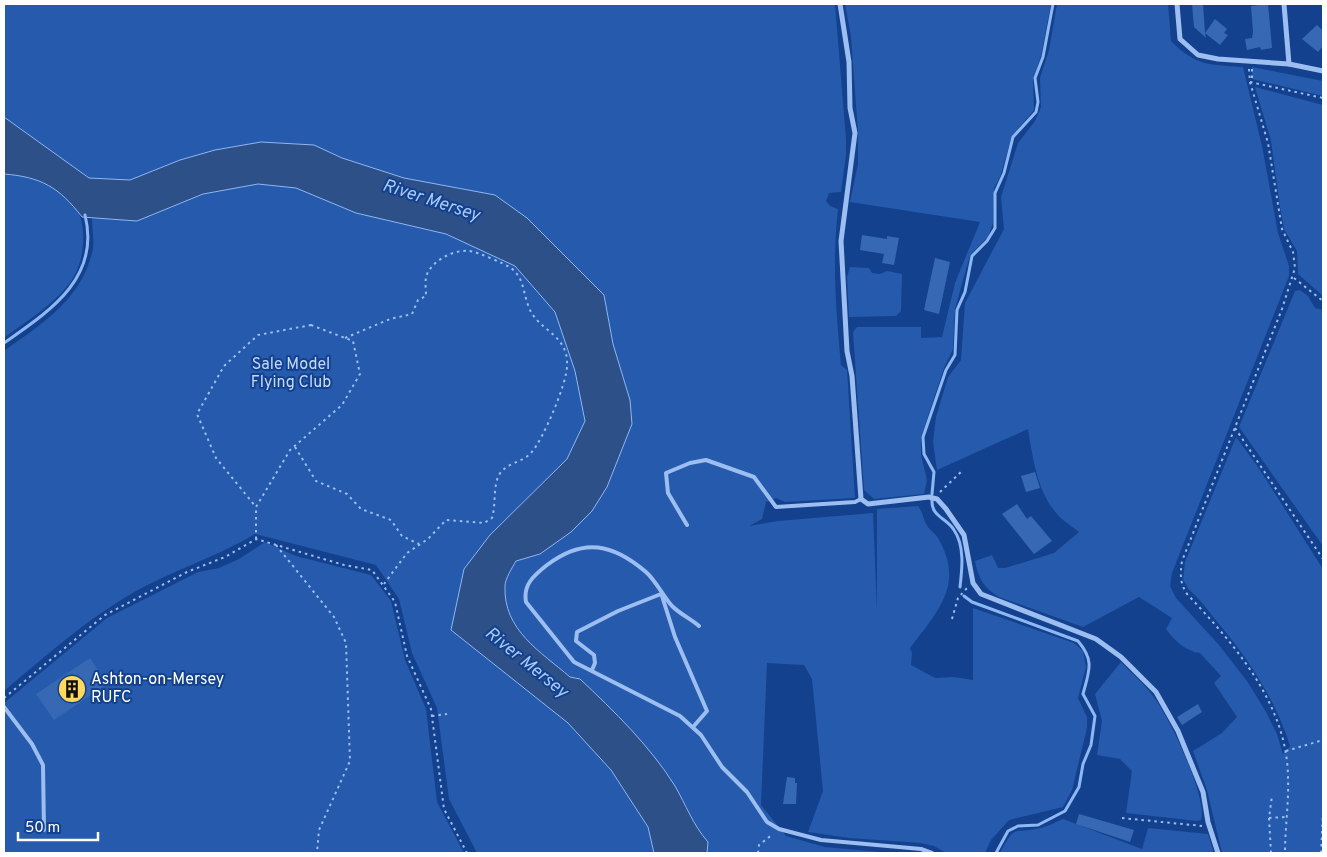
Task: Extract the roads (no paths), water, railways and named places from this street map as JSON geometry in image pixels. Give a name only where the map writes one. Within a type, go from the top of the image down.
[{"type":"street","points":[[840,4],[849,62],[850,108],[855,133],[841,241],[847,351],[852,376],[861,499],[868,504],[929,497],[937,499],[964,534],[974,585],[981,594],[1096,639],[1121,657],[1156,692],[1178,731],[1203,792],[1210,827],[1218,853]]},
{"type":"street","points":[[1177,4],[1180,39],[1198,55],[1218,59],[1289,64],[1323,71]]},
{"type":"street","points":[[1284,4],[1289,64]]},
{"type":"lane","points":[[687,525],[668,493],[666,473],[690,462],[706,460],[754,477],[776,507],[855,502],[861,499]]},
{"type":"lane","points":[[700,626],[674,608],[661,594],[648,573],[616,552],[599,546],[579,549],[562,556],[530,580],[524,592],[526,602],[574,662],[658,703],[680,716],[693,727],[701,735],[722,767],[747,792],[767,822],[779,829],[821,840],[921,848],[932,853]]},
{"type":"lane","points":[[592,670],[595,663],[594,655],[576,641],[577,632],[618,611],[661,594]]},
{"type":"lane","points":[[661,594],[675,637],[707,711],[693,727]]},
{"type":"lane","points":[[4,707],[32,744],[43,765],[44,830]]},
{"type":"water","name":"River Mersey","points":[[4,117],[89,178],[130,180],[180,160],[215,150],[261,142],[314,145],[342,158],[404,178],[495,195],[527,218],[604,295],[613,344],[630,400],[632,424],[607,487],[592,511],[571,532],[540,554],[516,561],[505,583],[506,602],[517,628],[526,639],[570,677],[580,679],[643,743],[675,786],[694,822],[708,842],[707,853],[654,853],[648,827],[611,770],[568,723],[451,630],[464,569],[490,535],[567,459],[585,421],[575,371],[555,312],[515,266],[446,234],[356,213],[296,188],[258,184],[203,194],[137,221],[82,217],[65,198],[48,185],[17,175],[4,174]]},
{"type":"waterway","points":[[932,494],[934,472],[924,454],[923,437],[946,370],[955,355],[957,310],[965,292],[972,256],[987,241],[995,228],[995,193],[1004,173],[1013,137],[1036,112],[1038,102],[1035,78],[1043,57],[1053,4]]},
{"type":"waterway","points":[[4,343],[53,306],[78,275],[85,258],[88,238],[85,215]]},
{"type":"waterway","points":[[932,500],[934,510],[951,526],[960,543],[962,558],[960,587]]},
{"type":"waterway","points":[[964,596],[972,602],[1078,641],[1089,660],[1089,672],[1083,694],[1095,716],[1091,745],[1083,764],[1079,787],[1065,811],[1038,825],[1018,826],[1008,831],[996,853]]},
{"type":"place","name":"Ashton-on-Mersey RUFC","points":[[72,689]]},
{"type":"park label","name":"Sale Model Flying Club","points":[[291,374]]}]
